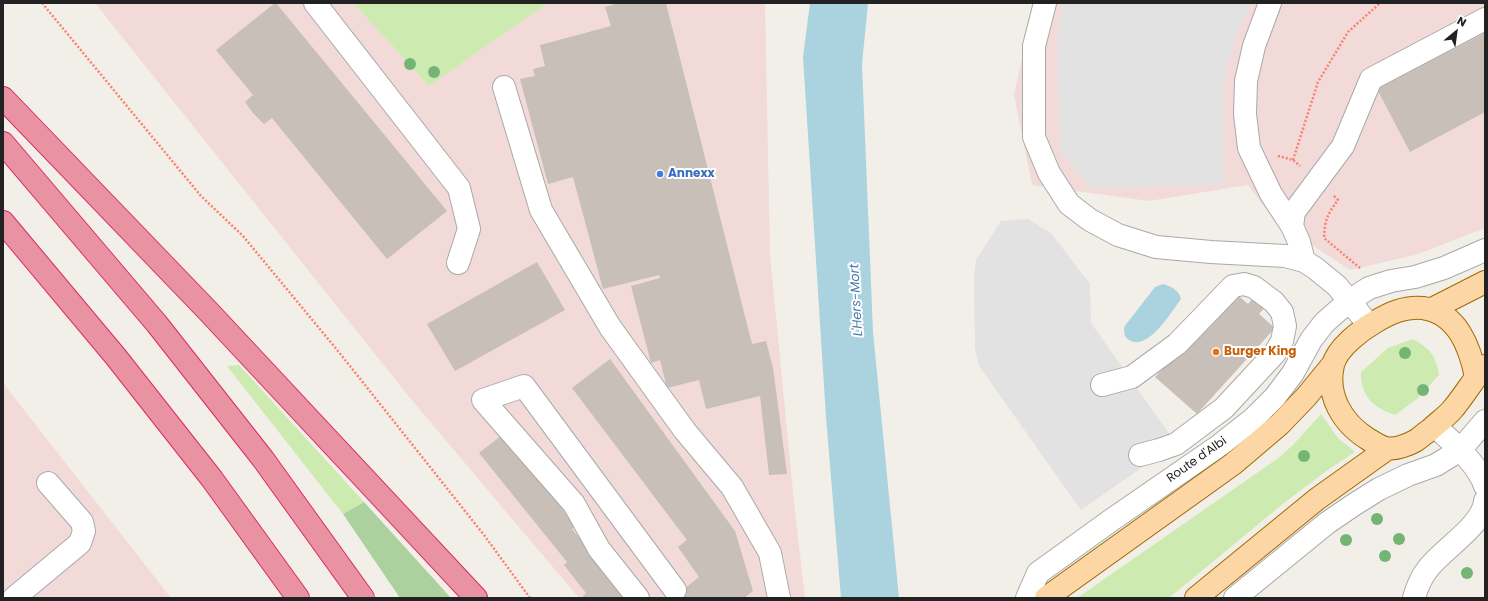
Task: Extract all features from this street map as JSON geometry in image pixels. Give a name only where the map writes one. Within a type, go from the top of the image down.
[{"type":"highway","points":[[3,98],[208,311],[476,598]]},
{"type":"highway","points":[[3,143],[157,324],[263,459],[363,598]]},
{"type":"highway","points":[[3,222],[116,356],[212,479],[298,598]]},
{"type":"main road","points":[[1432,309],[1485,282]]},
{"type":"main road","points":[[1196,598],[1317,499],[1387,449],[1404,446],[1416,440],[1435,426],[1466,394],[1480,372],[1462,335],[1446,317],[1432,309],[1414,307],[1390,313],[1369,325],[1352,339],[1341,350],[1333,364],[1331,384],[1335,400],[1341,414],[1355,431],[1372,442],[1387,449]]},
{"type":"main road","name":"Route d'Albi","points":[[1046,598],[1233,464],[1280,424],[1306,397],[1333,364]]},
{"type":"street","points":[[316,3],[459,188],[469,229],[458,263]]},
{"type":"street","points":[[1045,3],[1034,46],[1034,137],[1049,173],[1069,204],[1090,220],[1118,235],[1156,247],[1285,256],[1304,261],[1331,281],[1369,325]]},
{"type":"street","points":[[1270,3],[1254,46],[1246,81],[1245,114],[1249,148],[1271,194],[1292,226],[1299,242],[1304,261]]},
{"type":"street","points":[[1292,226],[1294,212],[1343,146],[1371,79],[1485,19]]},
{"type":"street","points":[[504,87],[541,210],[610,327],[684,431],[732,487],[770,553],[779,598]]},
{"type":"street","name":"Route d'Albi","points":[[1028,598],[1038,573],[1220,445],[1253,419],[1275,397],[1288,379],[1311,340],[1324,323],[1349,301],[1369,288],[1392,281],[1415,277],[1444,268],[1485,250]]},
{"type":"street","points":[[1102,385],[1132,377],[1177,344],[1233,286],[1244,284],[1254,287],[1274,302],[1282,312],[1285,326],[1282,341],[1275,353],[1224,408],[1176,444],[1140,455]]},
{"type":"street","points":[[638,598],[599,549],[574,504],[483,400],[524,386],[675,590]]},
{"type":"street","points":[[1235,598],[1327,523],[1355,504],[1379,489],[1408,475],[1436,465],[1460,450],[1485,420]]},
{"type":"street","points":[[1435,426],[1460,450],[1482,477],[1485,486]]},
{"type":"street","points":[[14,598],[80,543],[84,530],[82,522],[48,483]]},
{"type":"street","points":[[1414,598],[1418,583],[1428,568],[1473,525],[1481,513],[1485,501]]},
{"type":"path","points":[[42,3],[200,196],[243,236],[333,345],[484,535],[530,598]]},
{"type":"path","points":[[1293,160],[1318,82],[1348,32],[1380,3]]},
{"type":"shaded area","points":[[95,3],[353,3],[429,86],[548,3],[765,3],[770,255],[805,598],[579,598],[410,398]]},
{"type":"shaded area","points":[[1034,3],[1485,3],[1485,228],[1418,254],[1350,270],[1275,221],[1248,185],[1149,201],[1032,185],[1014,95]]},
{"type":"shaded area","points":[[1062,3],[1252,3],[1235,37],[1223,83],[1223,185],[1091,188],[1060,152],[1057,36]]},
{"type":"shaded area","points":[[1028,219],[1051,233],[1090,284],[1091,323],[1170,435],[1157,457],[1081,510],[979,366],[975,348],[974,275],[976,260],[1001,221]]},
{"type":"shaded area","points":[[3,383],[171,598],[3,598]]},
{"type":"green space","points":[[353,3],[548,3],[429,86]]},
{"type":"green space","points":[[1413,339],[1424,346],[1434,357],[1439,375],[1417,399],[1395,415],[1381,409],[1370,400],[1363,388],[1361,372],[1388,348]]},
{"type":"green space","points":[[239,365],[364,502],[343,514],[227,366]]},
{"type":"green space","points":[[1321,414],[1338,438],[1355,452],[1329,469],[1284,503],[1169,598],[1077,598],[1277,459],[1293,445]]},
{"type":"green space","points":[[364,502],[451,598],[400,598],[343,514]]},
{"type":"water","name":"L'Hers-Mort","points":[[810,3],[868,3],[862,64],[873,332],[899,598],[841,598],[826,417],[803,57]]},
{"type":"water","points":[[1163,284],[1174,289],[1181,299],[1166,320],[1151,335],[1144,340],[1136,342],[1129,340],[1126,338],[1124,327],[1155,287]]},
{"type":"building","points":[[275,3],[447,211],[387,259],[272,118],[264,124],[253,113],[245,102],[253,95],[216,50]]},
{"type":"building","points":[[619,3],[666,3],[752,344],[766,341],[773,368],[787,474],[769,475],[760,396],[706,409],[699,380],[667,388],[660,360],[651,363],[631,286],[660,278],[659,275],[603,289],[573,177],[548,184],[520,79],[535,76],[533,69],[545,66],[540,45],[611,26],[605,7]]},
{"type":"building","points":[[1485,33],[1485,112],[1410,152],[1377,89]]},
{"type":"building","points":[[537,262],[565,310],[455,371],[427,324]]},
{"type":"building","name":"Burger King","points":[[1234,292],[1248,304],[1256,295],[1267,305],[1259,314],[1275,328],[1197,414],[1155,377]]},
{"type":"building","points":[[610,359],[735,531],[753,591],[744,598],[673,598],[699,577],[678,547],[687,540],[572,388]]},
{"type":"building","points":[[502,435],[576,526],[572,529],[629,598],[584,598],[583,596],[586,593],[564,565],[567,562],[479,453]]},
{"type":"place","name":"Annexx","points":[[660,174]]},
{"type":"place","name":"Burger King","points":[[1216,352]]}]
